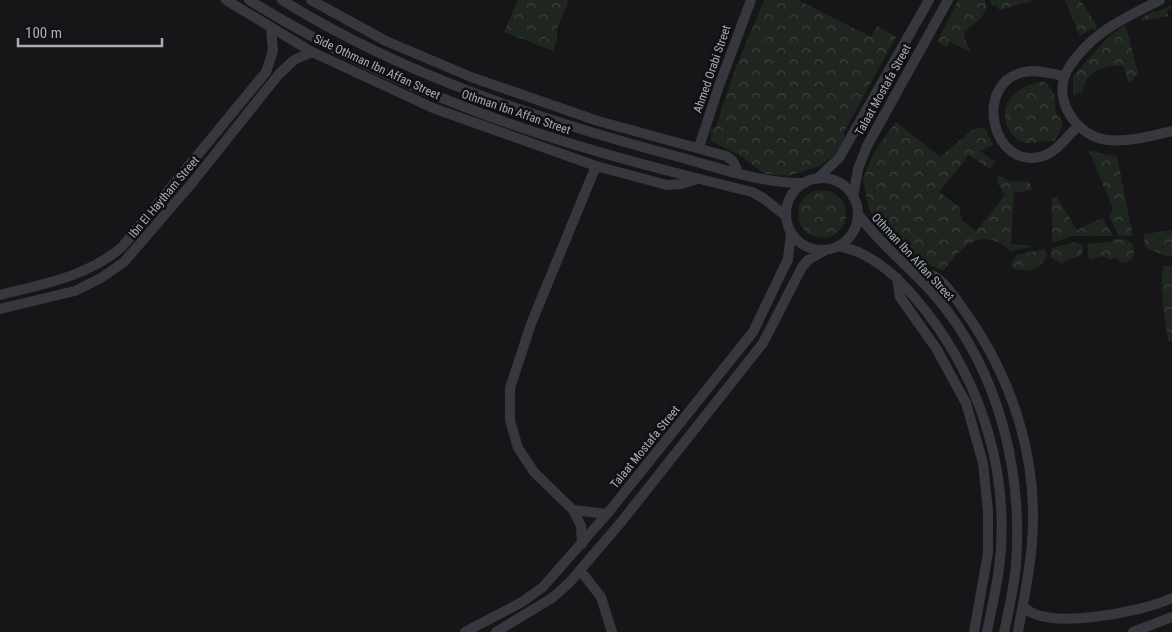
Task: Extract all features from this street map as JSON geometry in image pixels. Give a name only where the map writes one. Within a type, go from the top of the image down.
[{"type":"street","name":"Side Othman Ibn Affan Street","points":[[226,0],[312,52],[432,108],[596,166],[667,185],[681,184],[696,179]]},
{"type":"street","name":"Othman Ibn Affan Street","points":[[250,0],[298,30],[366,64],[453,103],[575,145],[696,179],[752,192],[786,216]]},
{"type":"street","name":"Othman Ibn Affan Street","points":[[282,0],[306,15],[386,56],[497,102],[595,134],[776,182],[805,182]]},
{"type":"street","points":[[311,0],[386,42],[471,77],[598,121],[699,147],[730,158],[738,172]]},
{"type":"street","name":"Ahmed Orabi Street","points":[[699,147],[718,86],[751,0]]},
{"type":"street","name":"Talaat Mostafa Street","points":[[817,179],[840,158],[929,0]]},
{"type":"street","name":"Talaat Mostafa Street","points":[[854,197],[858,169],[867,146],[948,0]]},
{"type":"street","points":[[1160,0],[1103,32],[1081,52],[1065,76],[1066,103],[1077,127],[1090,135],[1106,140],[1138,138],[1172,131]]},
{"type":"street","points":[[298,30],[306,15]]},
{"type":"street","name":"Ibn El Haytham Street","points":[[0,295],[81,273],[103,262],[122,247],[266,72],[273,51],[271,28]]},
{"type":"street","name":"Ibn El Haytham Street","points":[[0,309],[75,291],[101,278],[124,262],[192,183],[279,74],[294,60],[312,52]]},
{"type":"street","points":[[1065,76],[1034,70],[1015,74],[1000,86],[995,96],[993,118],[998,134],[1007,148],[1016,155],[1034,158],[1051,152],[1077,127]]},
{"type":"street","points":[[582,544],[581,526],[573,510],[534,472],[518,448],[510,420],[510,388],[531,324],[596,166]]},
{"type":"street","points":[[496,632],[552,598],[580,570],[763,343],[802,267],[808,260],[826,250],[839,246],[853,233],[858,214],[854,197],[838,182],[817,179],[805,182],[791,196],[786,216],[791,233],[807,246],[826,250]]},
{"type":"street","name":"Othman Ibn Affan Street","points":[[858,214],[876,238],[915,274],[939,300],[970,347],[987,381],[1004,428],[1012,459],[1017,531],[1016,566],[1004,632]]},
{"type":"street","name":"Talaat Mostafa Street","points":[[465,632],[522,602],[543,587],[607,514],[753,332],[788,259],[791,233]]},
{"type":"street","points":[[839,246],[862,253],[897,278],[936,324],[955,355],[982,407],[996,457],[1001,539],[999,568],[987,632]]},
{"type":"street","points":[[915,274],[922,272],[935,275],[950,290],[970,317],[1000,369],[1019,420],[1030,473],[1033,517],[1030,562],[1018,632]]},
{"type":"street","points":[[897,278],[900,297],[952,375],[966,403],[983,464],[987,496],[988,553],[974,632]]},
{"type":"street","points":[[573,510],[607,514]]},
{"type":"street","points":[[580,570],[601,596],[612,632]]},
{"type":"street","points":[[1023,605],[1029,617],[1039,624],[1048,627],[1083,627],[1120,620],[1172,598]]},
{"type":"street","points":[[1133,632],[1172,616]]},
{"type":"green space","points":[[518,0],[569,0],[557,29],[557,40],[553,51],[504,32]]},
{"type":"green space","points":[[764,0],[798,0],[871,37],[877,26],[896,37],[844,132],[844,139],[833,156],[820,166],[788,176],[765,174],[742,157],[711,141],[711,129],[716,127],[734,72]]},
{"type":"green space","points":[[958,0],[985,0],[987,9],[979,20],[965,31],[964,37],[971,52],[950,42],[947,47],[937,42]]},
{"type":"green space","points":[[990,0],[1036,0],[999,10],[996,5],[992,6]]},
{"type":"green space","points":[[1065,0],[1080,0],[1097,26],[1096,30],[1090,29],[1080,36]]},
{"type":"green space","points":[[1172,5],[1172,8],[1167,10],[1168,16],[1142,21],[1141,18],[1154,11],[1157,12]]},
{"type":"green space","points":[[1123,26],[1126,26],[1138,73],[1129,84],[1123,65],[1102,68],[1091,74],[1087,79],[1083,93],[1078,92],[1073,97],[1073,76],[1108,37]]},
{"type":"green space","points":[[1043,81],[1053,93],[1056,113],[1061,119],[1062,128],[1054,141],[1024,143],[1015,137],[1008,128],[1005,114],[1006,106],[1014,94],[1021,89]]},
{"type":"green space","points":[[896,122],[940,157],[972,130],[984,127],[993,145],[980,151],[995,162],[990,169],[969,155],[939,192],[959,207],[962,220],[976,231],[1005,195],[997,182],[998,175],[1010,181],[1030,182],[1032,190],[1014,193],[1011,244],[1036,246],[1011,251],[1000,243],[982,239],[965,247],[943,271],[912,257],[883,232],[869,209],[863,179],[874,152]]},
{"type":"green space","points":[[1089,151],[1117,156],[1133,236],[1119,236],[1109,217],[1113,209]]},
{"type":"green space","points":[[817,190],[827,190],[836,194],[842,200],[845,205],[845,223],[836,234],[827,238],[817,238],[808,234],[802,228],[798,219],[798,209],[802,200],[808,194]]},
{"type":"green space","points":[[1052,197],[1057,197],[1077,230],[1102,218],[1113,236],[1072,236],[1052,243]]},
{"type":"green space","points":[[1172,230],[1172,256],[1165,256],[1145,247],[1144,234]]},
{"type":"green space","points":[[1114,239],[1127,240],[1133,244],[1134,254],[1131,260],[1122,263],[1115,257],[1110,260],[1104,256],[1089,259],[1087,244],[1110,242]]},
{"type":"green space","points":[[1075,242],[1083,245],[1082,255],[1061,263],[1050,257],[1052,248]]},
{"type":"green space","points":[[1044,249],[1047,254],[1038,267],[1024,271],[1012,268],[1011,264],[1016,255]]},
{"type":"green space","points":[[1163,266],[1172,266],[1172,341],[1168,341],[1163,304]]}]
